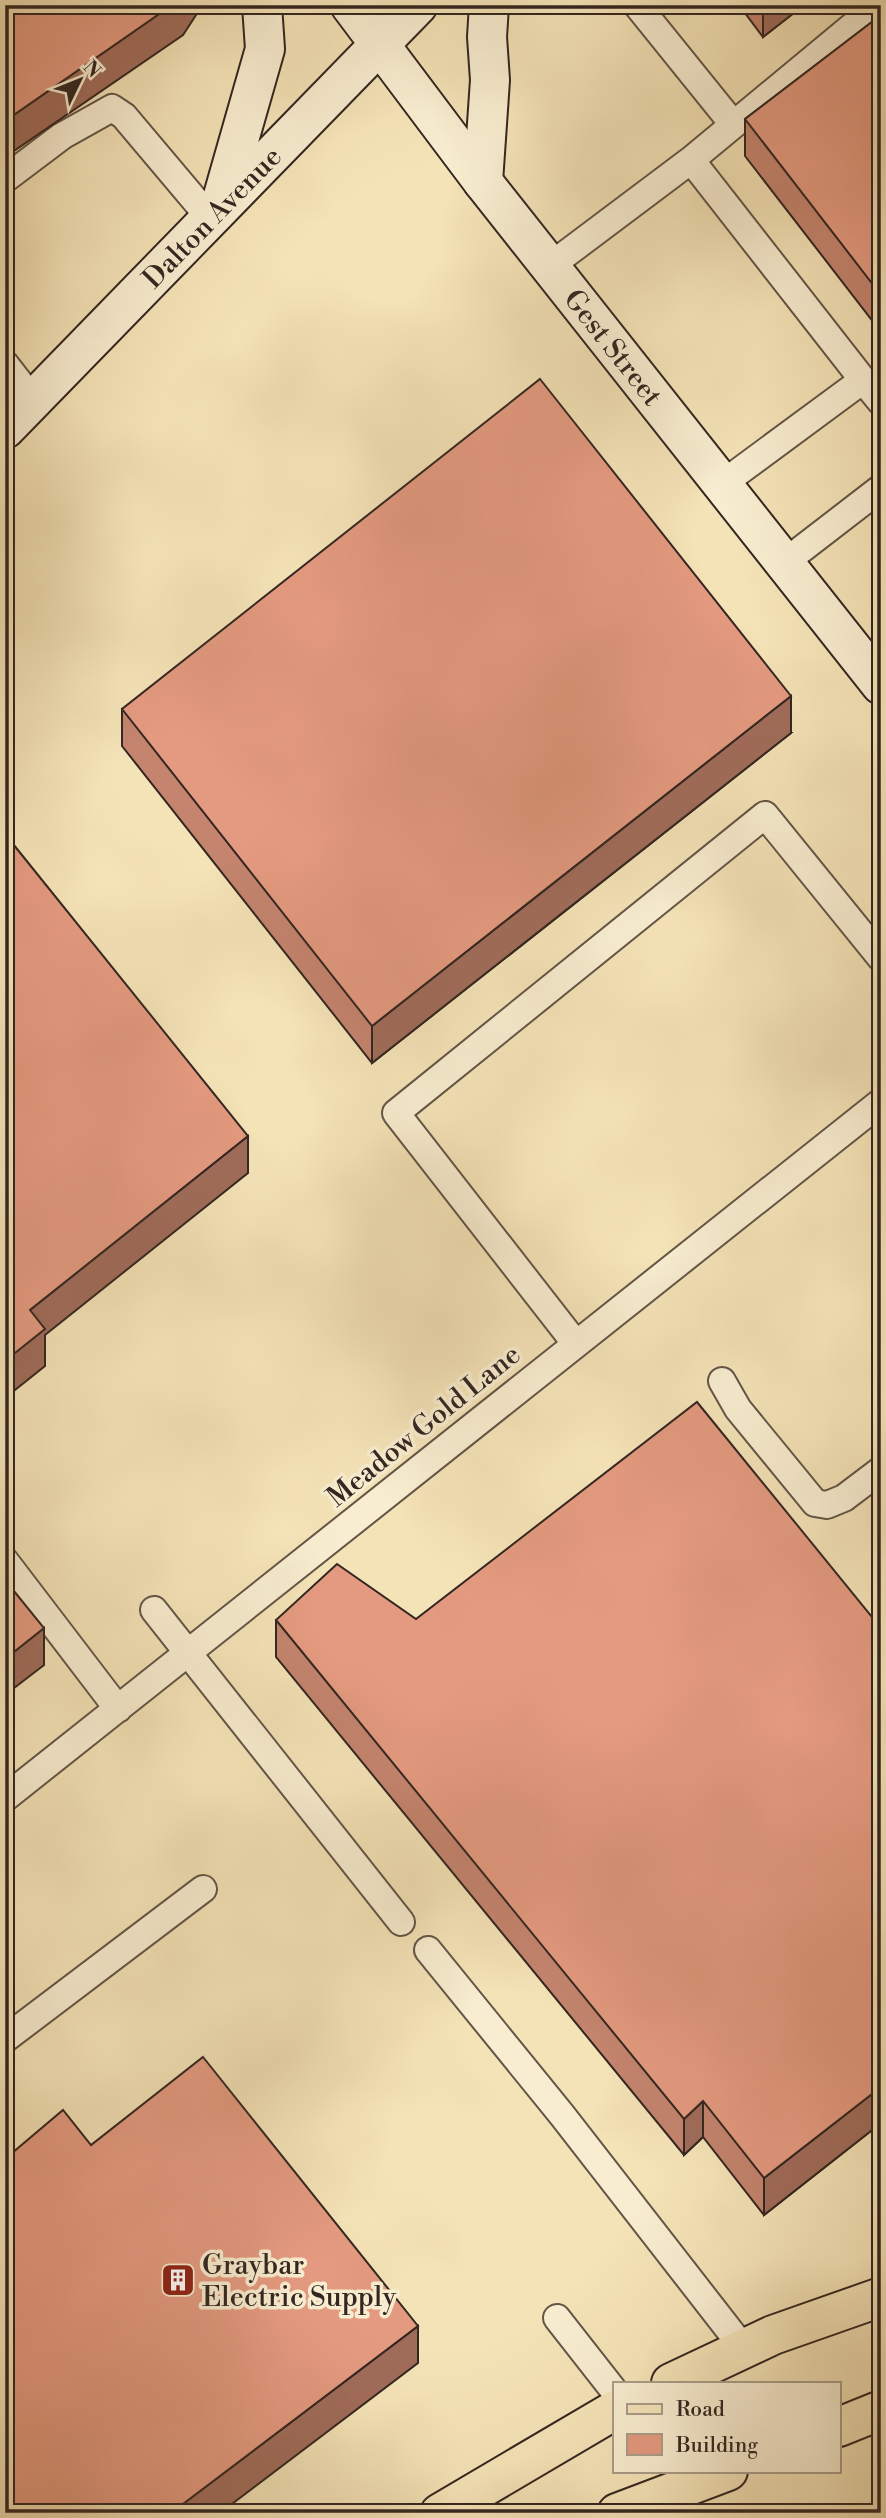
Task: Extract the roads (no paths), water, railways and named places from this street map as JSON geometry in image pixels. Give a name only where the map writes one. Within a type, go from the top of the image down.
[{"type":"main road","points":[[215,214],[265,49],[262,5]]},
{"type":"main road","name":"Gest Street","points":[[350,5],[484,182],[881,685]]},
{"type":"main road","name":"Dalton Avenue","points":[[5,429],[418,5]]},
{"type":"main road","points":[[484,182],[489,80],[489,5]]},
{"type":"main road","points":[[673,2382],[773,2335],[881,2297]]},
{"type":"main road","points":[[840,2427],[881,2410]]},
{"type":"main road","points":[[440,2513],[613,2411]]},
{"type":"main road","points":[[617,2513],[725,2472]]},
{"type":"lane","points":[[637,5],[733,124]]},
{"type":"lane","points":[[550,266],[691,160],[878,5]]},
{"type":"lane","points":[[5,179],[62,136],[112,107],[124,116],[215,214]]},
{"type":"lane","points":[[691,160],[881,402]]},
{"type":"lane","points":[[5,365],[33,401]]},
{"type":"lane","points":[[722,484],[863,380]]},
{"type":"lane","points":[[785,562],[881,488]]},
{"type":"lane","points":[[576,1344],[396,1113],[765,815],[881,958]]},
{"type":"lane","name":"Meadow Gold Lane","points":[[5,1798],[881,1102]]},
{"type":"lane","points":[[722,1381],[738,1409],[815,1503],[827,1506],[844,1498],[881,1470]]},
{"type":"lane","points":[[5,1560],[118,1709]]},
{"type":"lane","points":[[154,1610],[401,1922]]},
{"type":"lane","points":[[5,2039],[203,1889]]},
{"type":"lane","points":[[428,1950],[562,2115],[744,2349]]},
{"type":"lane","points":[[557,2318],[613,2389]]},
{"type":"place","name":"Graybar Electric Supply","points":[[178,2280]]}]
